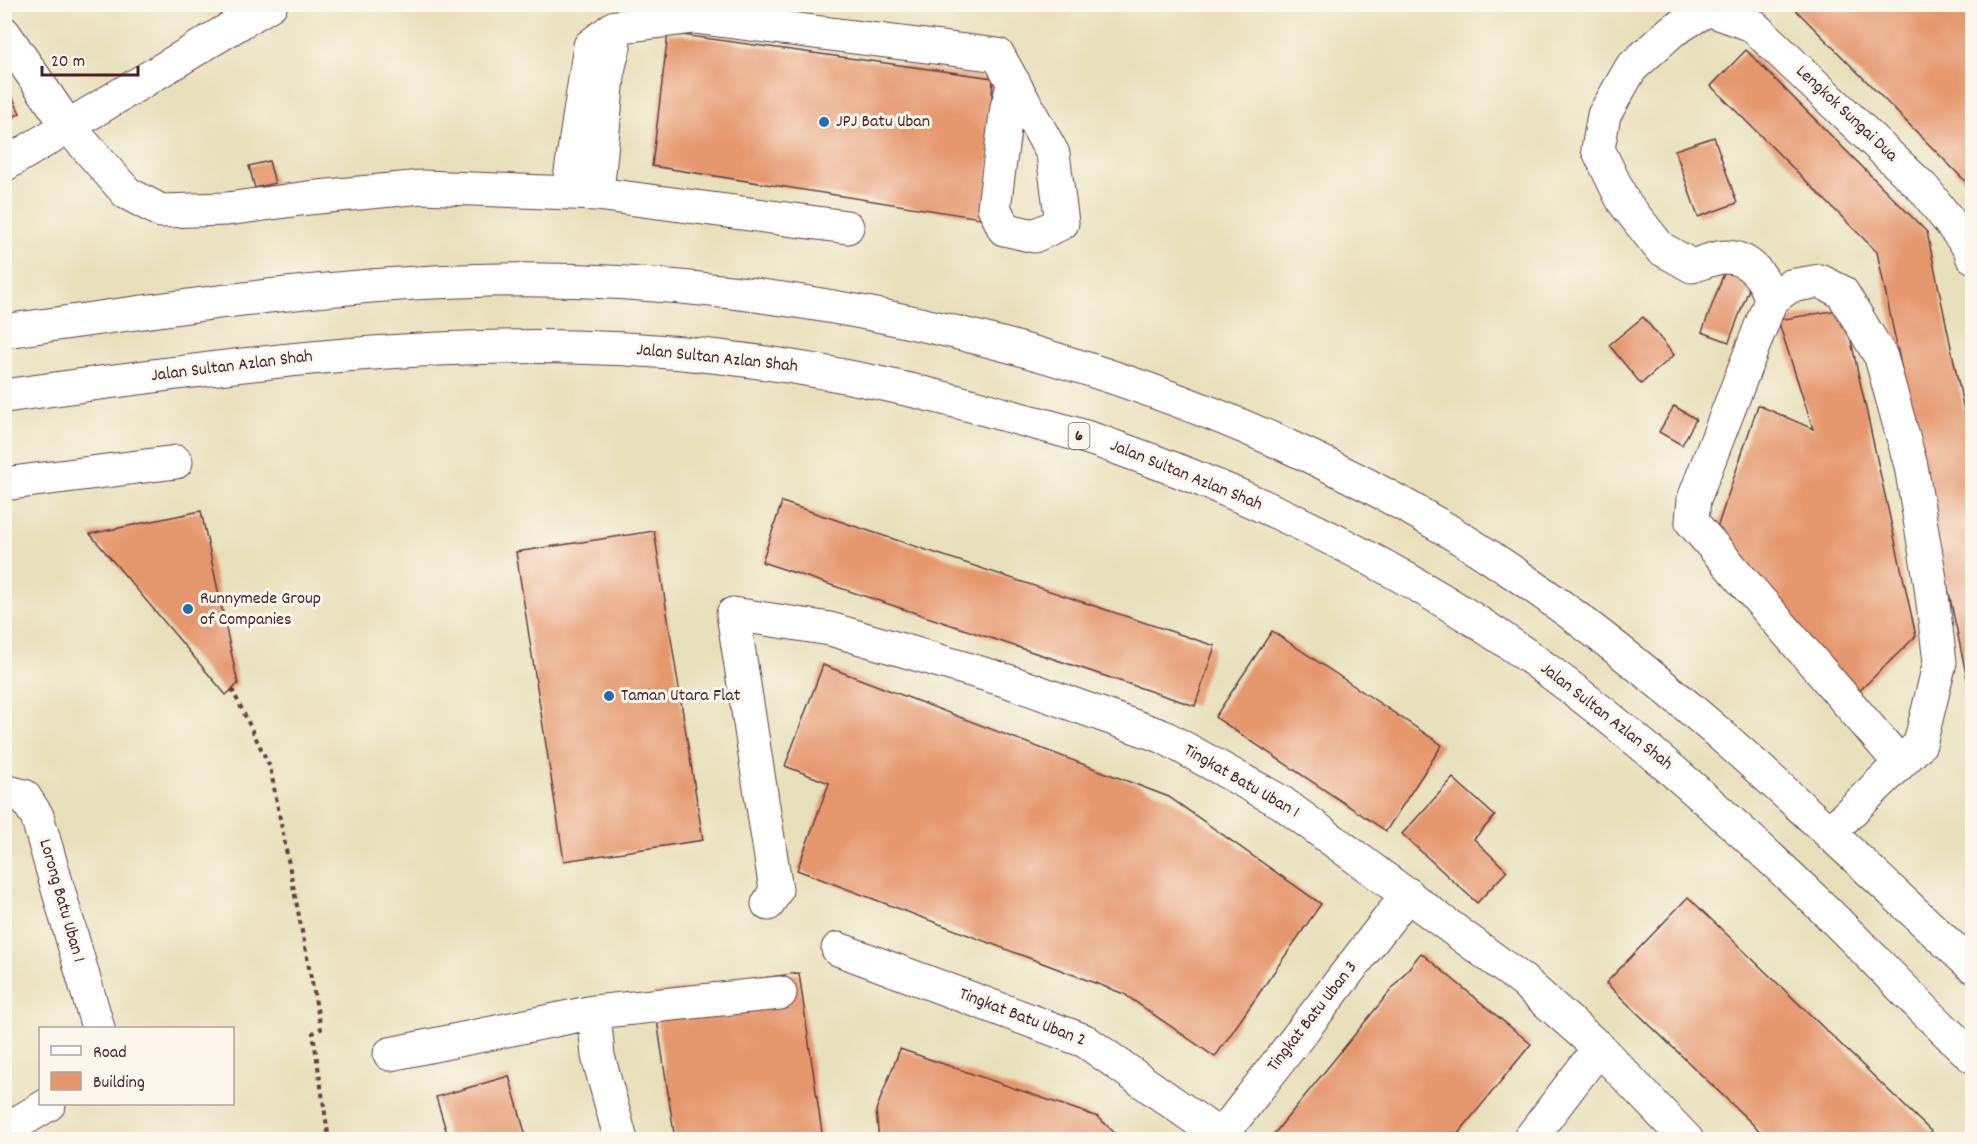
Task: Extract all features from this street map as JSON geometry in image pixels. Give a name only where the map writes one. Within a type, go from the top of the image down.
[{"type":"main road","points":[[4,165],[271,4]]},
{"type":"main road","points":[[1701,7],[1631,68],[1604,115],[1599,149],[1623,201],[1660,248],[1692,266],[1725,256],[1750,264],[1767,283],[1771,300]]},
{"type":"main road","name":"Lengkok Sungai Dua","points":[[1701,7],[1752,25],[1924,189],[1970,248],[1972,256]]},
{"type":"main road","points":[[582,193],[590,46],[615,27],[694,17],[998,55],[1014,83]]},
{"type":"main road","points":[[4,33],[67,125],[127,193],[161,212],[227,209],[308,198],[422,187],[582,193],[847,227]]},
{"type":"main road","points":[[4,331],[237,300],[341,290],[459,281],[624,282],[778,299],[846,310],[999,344],[1148,390],[1300,452],[1400,504],[1512,572],[1585,624],[1754,763],[1972,966]]},
{"type":"main road","points":[[1830,832],[1920,744],[1940,662],[1930,579],[1911,466],[1881,357],[1842,292],[1820,281],[1790,286],[1771,300],[1694,499],[1692,522],[1900,763]]},
{"type":"main road","name":"Jalan Sultan Azlan Shah","points":[[4,396],[304,357],[430,349],[577,347],[768,362],[863,378],[952,399],[1107,444],[1214,484],[1295,521],[1372,561],[1462,614],[1548,670],[1674,770],[1727,818],[1969,1058]]},
{"type":"main road","points":[[4,484],[176,462]]},
{"type":"main road","name":"Tingkat Batu Uban 1","points":[[768,904],[776,890],[733,614],[841,633],[1008,681],[1164,737],[1281,802],[1522,980],[1599,1048],[1687,1140]]},
{"type":"main road","name":"Lorong Batu Uban 1","points":[[4,791],[24,796],[37,816],[97,1027]]},
{"type":"main road","name":"Tingkat Batu Uban 3","points":[[1219,1138],[1408,894]]},
{"type":"main road","name":"Tingkat Batu Uban 2","points":[[838,949],[1085,1041],[1219,1138]]},
{"type":"main road","points":[[390,1054],[594,1012],[780,993]]},
{"type":"main road","points":[[594,1012],[598,1056],[621,1140]]},
{"type":"main road","points":[[1529,1140],[1599,1048]]},
{"type":"main road","points":[[4,1131],[47,1105]]},
{"type":"path","points":[[232,689],[270,767],[321,1029],[313,1033],[329,1140]]},
{"type":"building","points":[[1790,4],[1972,4],[1972,188]]},
{"type":"building","name":"JPJ Batu Uban","points":[[668,33],[993,78],[986,219],[652,166]]},
{"type":"building","points":[[1746,50],[1927,232],[1972,448],[1972,702],[1877,252],[1711,86]]},
{"type":"building","points":[[4,80],[20,113],[4,123]]},
{"type":"building","points":[[1714,137],[1737,203],[1698,217],[1675,150]]},
{"type":"building","points":[[269,161],[275,183],[255,188],[249,166]]},
{"type":"building","points":[[1726,268],[1753,278],[1729,342],[1702,332]]},
{"type":"building","points":[[1844,309],[1916,636],[1849,701],[1713,540],[1758,405],[1813,429],[1778,320]]},
{"type":"building","points":[[1643,317],[1674,355],[1641,384],[1609,345]]},
{"type":"building","points":[[1674,406],[1696,419],[1682,445],[1659,432]]},
{"type":"building","points":[[782,502],[1215,646],[1195,706],[762,562]]},
{"type":"building","name":"Runnymede Group of Companies","points":[[201,511],[238,684],[226,695],[90,534]]},
{"type":"building","name":"Taman Utara Flat","points":[[654,531],[703,840],[564,861],[516,552]]},
{"type":"building","points":[[1272,631],[1442,745],[1386,831],[1215,717]]},
{"type":"building","points":[[823,665],[1169,797],[1321,904],[1215,1057],[1124,994],[797,870],[829,783],[785,766]]},
{"type":"building","points":[[1453,778],[1495,816],[1474,839],[1507,871],[1477,903],[1402,834]]},
{"type":"building","points":[[1688,897],[1940,1140],[1769,1140],[1606,983]]},
{"type":"building","points":[[1421,953],[1531,1044],[1453,1140],[1269,1140]]},
{"type":"building","points":[[799,973],[823,1140],[675,1140],[653,993]]},
{"type":"building","points":[[900,1049],[1098,1117],[1122,1140],[879,1140],[876,1110]]},
{"type":"building","points":[[509,1076],[527,1140],[449,1140],[436,1097]]},
{"type":"place","name":"JPJ Batu Uban","points":[[824,122]]},
{"type":"place","name":"Runnymede Group of Companies","points":[[188,609]]},
{"type":"place","name":"Taman Utara Flat","points":[[609,696]]}]
